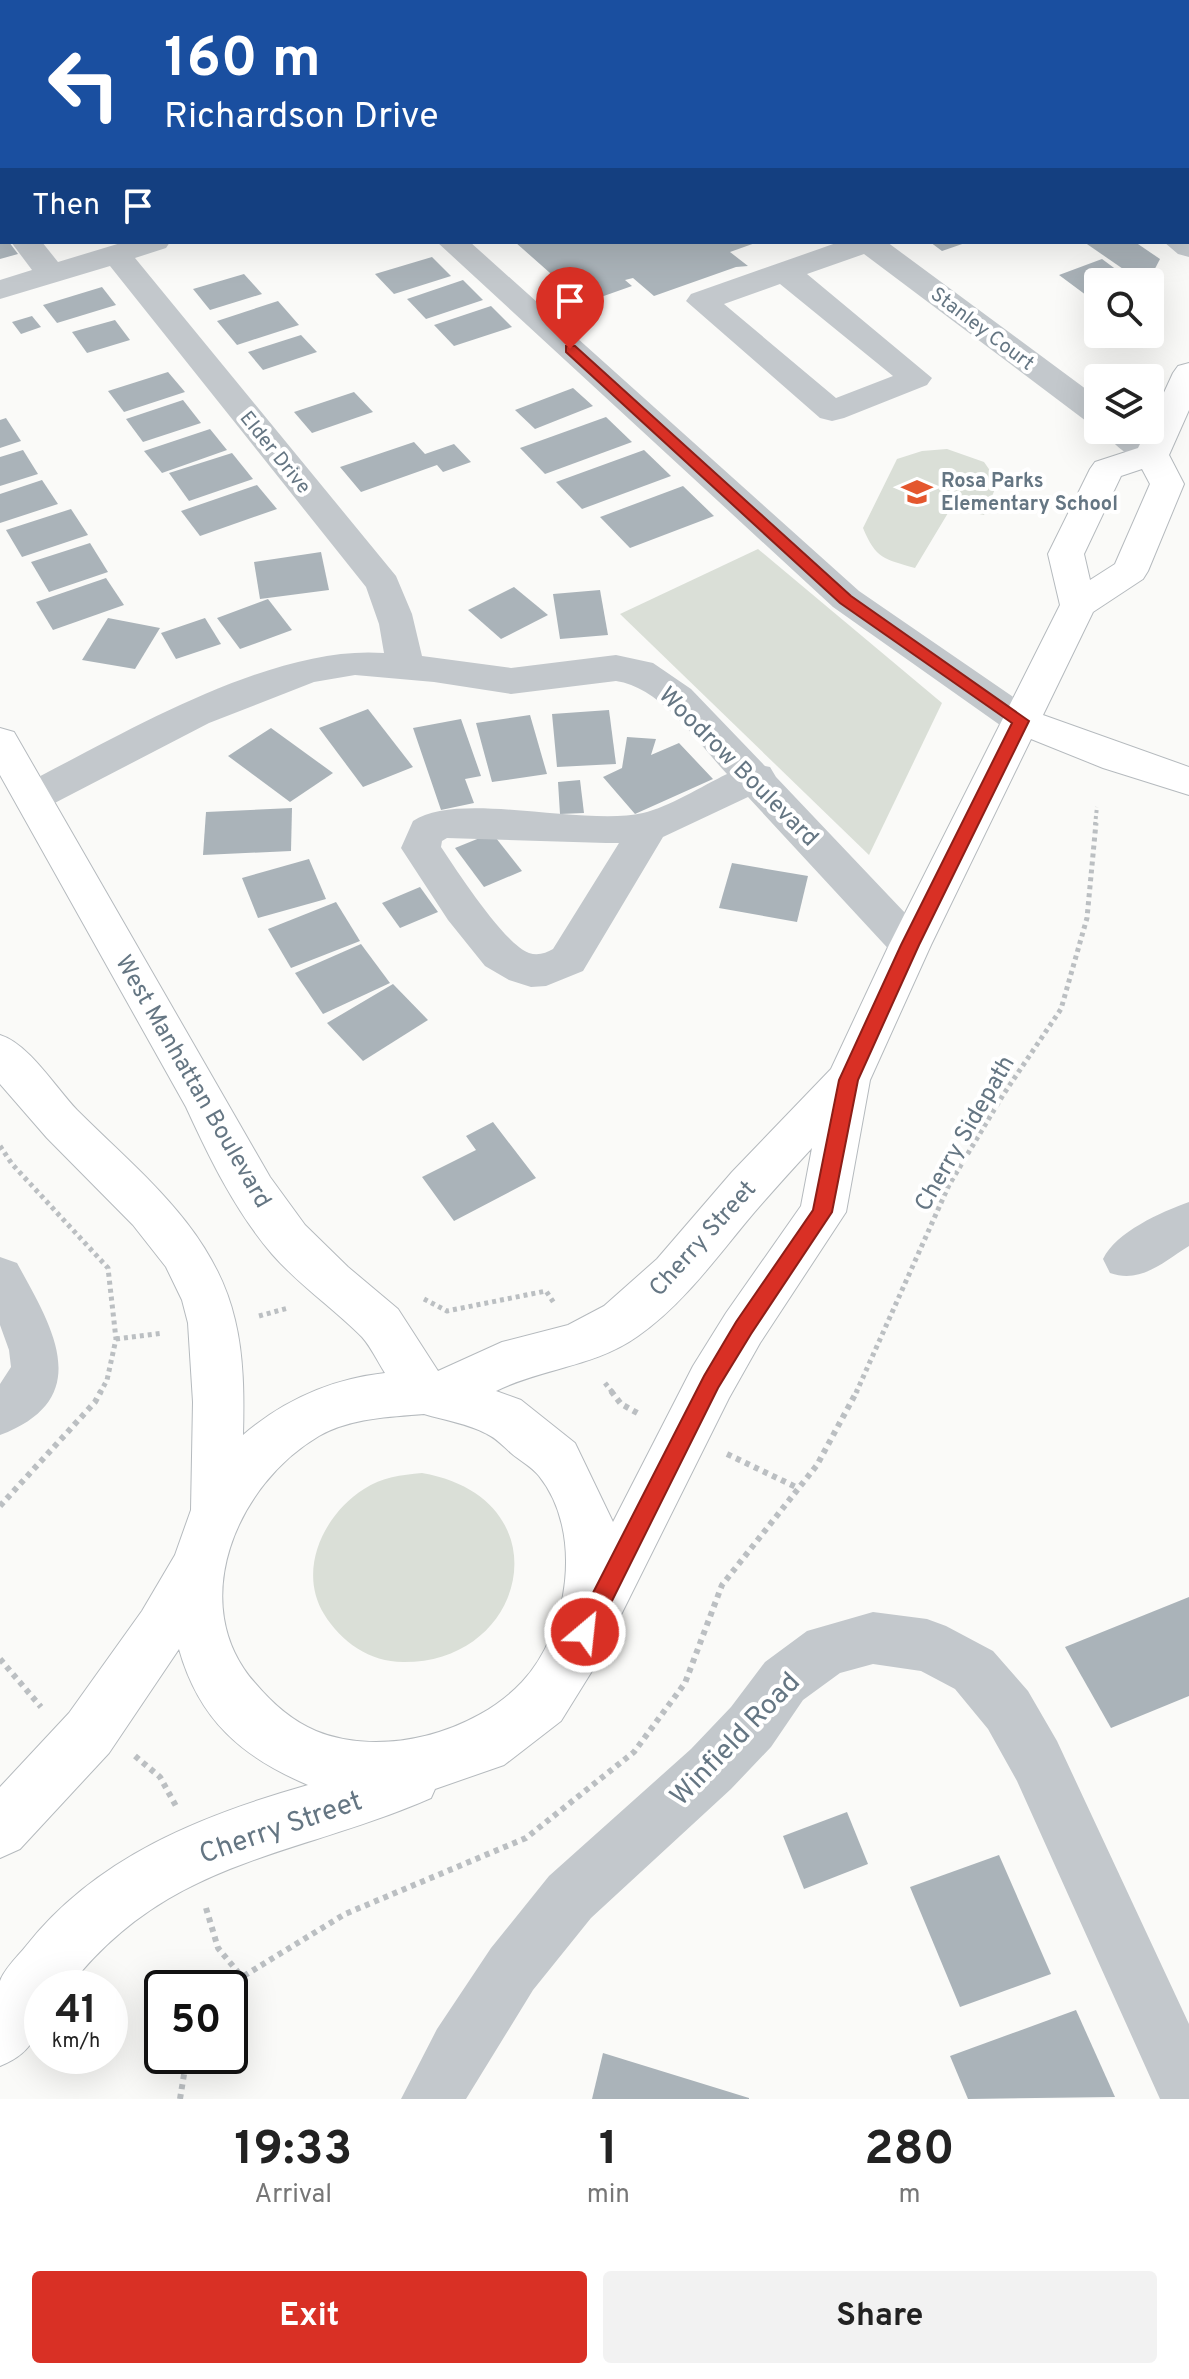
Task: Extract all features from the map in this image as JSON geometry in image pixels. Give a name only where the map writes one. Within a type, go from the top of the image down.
[{"type":"main road","points":[[1152,455],[1167,484],[1130,571],[1078,605],[1066,554],[1107,469],[1152,455],[1189,373]]},
{"type":"main road","name":"Cherry Street","points":[[585,1632],[711,1382],[743,1328],[823,1212],[848,1080],[910,945],[1078,605]]},
{"type":"main road","points":[[1021,721],[1117,758],[1189,781]]},
{"type":"main road","name":"West Manhattan Boulevard","points":[[0,741],[254,1191],[288,1239],[331,1282],[381,1324],[432,1393]]},
{"type":"main road","points":[[0,1829],[89,1733],[161,1629],[197,1567],[216,1507],[217,1389],[212,1324],[196,1273],[147,1211],[4,1066]]},
{"type":"main road","name":"Cherry Street","points":[[432,1393],[502,1364],[579,1344],[621,1321],[674,1274],[748,1186],[848,1080]]},
{"type":"main road","points":[[197,1567],[197,1616],[210,1665],[238,1708],[278,1742],[327,1764],[382,1773],[437,1765],[503,1737],[553,1690],[585,1632],[595,1585],[593,1539],[579,1496],[556,1459],[523,1428],[484,1406],[432,1393],[363,1396],[304,1418],[253,1456],[216,1507]]},
{"type":"main road","name":"Cherry Street","points":[[0,2036],[27,1991],[89,1920],[129,1889],[190,1856],[251,1831],[381,1792],[437,1765]]},
{"type":"street","points":[[28,244],[51,274]]},
{"type":"street","points":[[0,290],[148,244]]},
{"type":"street","points":[[454,244],[846,599],[1021,721]]},
{"type":"street","points":[[785,272],[916,378],[832,411],[702,301],[862,244]]},
{"type":"street","name":"Stanley Court","points":[[871,244],[1084,404]]},
{"type":"street","name":"Elder Drive","points":[[116,254],[383,584],[396,615],[403,643],[404,666]]},
{"type":"street","points":[[1138,444],[1152,455]]},
{"type":"street","name":"Woodrow Boulevard","points":[[33,797],[195,714],[308,670],[355,663],[404,666],[511,681],[616,668],[640,672],[678,698],[756,777],[910,945]]},
{"type":"street","points":[[649,827],[568,960],[554,969],[540,972],[523,969],[507,961],[464,910],[421,848],[422,837],[429,829],[452,822],[606,829],[649,827],[756,777]]},
{"type":"street","points":[[1127,1259],[1189,1222]]},
{"type":"street","points":[[0,1278],[36,1350],[37,1369],[30,1390],[0,1412]]},
{"type":"street","name":"Winfield Road","points":[[432,2099],[512,1969],[570,1897],[711,1769],[751,1727],[784,1681],[826,1650],[873,1638],[927,1645],[974,1670],[1008,1710],[1037,1761],[1189,2093]]},
{"type":"path","name":"Cherry Sidepath","points":[[817,1465],[852,1403],[949,1185],[1003,1095],[1061,1009],[1087,918],[1097,807]]},
{"type":"path","points":[[0,1146],[12,1164],[108,1268],[116,1339],[110,1369],[95,1402],[0,1506]]},
{"type":"path","points":[[419,1296],[447,1311],[546,1291],[555,1306]]},
{"type":"path","points":[[116,1339],[169,1332]]},
{"type":"path","points":[[602,1380],[621,1404],[652,1422]]},
{"type":"path","points":[[733,1456],[798,1488]]},
{"type":"path","points":[[0,1659],[42,1708],[51,1714]]},
{"type":"path","points":[[130,1753],[160,1777],[177,1809]]},
{"type":"path","points":[[208,1915],[218,1948],[236,1970]]},
{"type":"path","points":[[180,2099],[184,2074]]},
{"type":"shaded area","points":[[947,449],[984,462],[998,482],[984,515],[951,508],[915,568],[882,556],[872,546],[863,528],[897,459],[922,451]]},
{"type":"shaded area","points":[[758,549],[942,703],[869,855],[620,614]]},
{"type":"shaded area","points":[[422,1473],[467,1488],[497,1513],[512,1544],[513,1577],[502,1609],[479,1636],[446,1655],[391,1661],[358,1648],[331,1624],[316,1597],[314,1562],[327,1528],[350,1500],[378,1482]]},
{"type":"building","points":[[0,244],[10,244],[18,254],[0,259]]},
{"type":"building","points":[[517,244],[752,244],[730,252],[748,266],[736,267],[654,296],[633,278],[625,280],[632,286],[584,303]]},
{"type":"building","points":[[933,244],[962,244],[942,251]]},
{"type":"building","points":[[1087,244],[1138,244],[1160,259],[1155,268],[1122,268]]},
{"type":"building","points":[[432,257],[451,276],[394,294],[375,274]]},
{"type":"building","points":[[1102,259],[1114,268],[1084,268],[1084,294],[1059,275]]},
{"type":"building","points":[[244,274],[262,294],[210,310],[193,289]]},
{"type":"building","points":[[463,280],[483,300],[426,319],[407,299]]},
{"type":"building","points":[[102,287],[116,305],[57,323],[43,305]]},
{"type":"building","points":[[278,301],[299,325],[237,345],[217,321]]},
{"type":"building","points":[[491,306],[512,327],[454,346],[434,325]]},
{"type":"building","points":[[32,316],[41,327],[21,334],[12,322]]},
{"type":"building","points":[[115,320],[130,340],[87,353],[72,332]]},
{"type":"building","points":[[301,335],[317,352],[263,370],[248,352]]},
{"type":"building","points":[[168,372],[185,392],[124,412],[108,391]]},
{"type":"building","points":[[573,388],[593,406],[535,429],[515,410]]},
{"type":"building","points":[[354,392],[373,412],[312,433],[294,412]]},
{"type":"building","points":[[183,400],[201,423],[143,442],[126,419]]},
{"type":"building","points":[[606,417],[632,442],[545,474],[520,448]]},
{"type":"building","points":[[6,418],[21,441],[0,448],[0,420]]},
{"type":"building","points":[[210,429],[227,450],[162,473],[144,451]]},
{"type":"building","points":[[414,442],[425,454],[454,444],[471,462],[443,472],[437,465],[361,492],[340,467]]},
{"type":"building","points":[[23,450],[38,474],[0,486],[0,457]]},
{"type":"building","points":[[644,450],[671,476],[582,509],[556,482]]},
{"type":"building","points":[[232,453],[253,479],[189,501],[169,473]]},
{"type":"building","points":[[42,480],[58,504],[0,523],[0,494]]},
{"type":"building","points":[[257,485],[277,509],[200,536],[181,511]]},
{"type":"building","points":[[683,486],[714,516],[630,548],[600,517]]},
{"type":"building","points":[[71,509],[88,535],[22,557],[6,530]]},
{"type":"building","points":[[90,543],[108,572],[49,592],[31,562]]},
{"type":"building","points":[[321,552],[329,590],[260,599],[254,562]]},
{"type":"building","points":[[106,578],[124,605],[53,630],[36,602]]},
{"type":"building","points":[[514,587],[548,615],[501,639],[468,610]]},
{"type":"building","points":[[600,590],[608,635],[560,639],[553,594]]},
{"type":"building","points":[[268,599],[292,630],[240,649],[217,618]]},
{"type":"building","points":[[108,618],[160,628],[135,669],[82,660]]},
{"type":"building","points":[[205,618],[221,644],[176,659],[161,633]]},
{"type":"building","points":[[368,709],[413,767],[363,787],[319,728]]},
{"type":"building","points":[[609,710],[616,764],[557,767],[552,714]]},
{"type":"building","points":[[530,715],[547,774],[492,782],[476,723]]},
{"type":"building","points":[[461,719],[481,776],[465,779],[474,803],[441,810],[413,728]]},
{"type":"building","points":[[271,728],[333,773],[290,802],[228,756]]},
{"type":"building","points":[[627,737],[656,739],[651,755],[679,743],[713,779],[635,814],[603,777],[622,768]]},
{"type":"building","points":[[580,780],[584,813],[560,814],[558,782]]},
{"type":"building","points":[[292,808],[291,851],[203,855],[206,812]]},
{"type":"building","points":[[492,833],[522,871],[484,887],[455,848]]},
{"type":"building","points":[[309,859],[326,899],[258,918],[242,878]]},
{"type":"building","points":[[732,863],[808,876],[797,922],[719,908]]},
{"type":"building","points":[[420,887],[438,912],[400,928],[382,903]]},
{"type":"building","points":[[336,902],[360,941],[291,968],[268,929]]},
{"type":"building","points":[[361,944],[390,983],[323,1014],[295,973]]},
{"type":"building","points":[[393,984],[428,1020],[363,1061],[327,1023]]},
{"type":"building","points":[[493,1122],[536,1178],[454,1221],[422,1177],[476,1150],[466,1136]]},
{"type":"building","points":[[1189,1597],[1189,1696],[1111,1728],[1065,1647]]},
{"type":"building","points":[[847,1812],[868,1864],[804,1889],[783,1836]]},
{"type":"building","points":[[999,1855],[1051,1974],[960,2007],[910,1887]]},
{"type":"building","points":[[1076,2010],[1115,2097],[968,2099],[950,2056]]},
{"type":"building","points":[[603,2053],[749,2098],[749,2099],[592,2099]]},
{"type":"place","name":"Rosa Parks Elementary School","points":[[917,492]]},
{"type":"route","points":[[570,349],[846,599],[1021,721],[910,945],[848,1080],[823,1212],[743,1328],[711,1382],[585,1632]]}]
